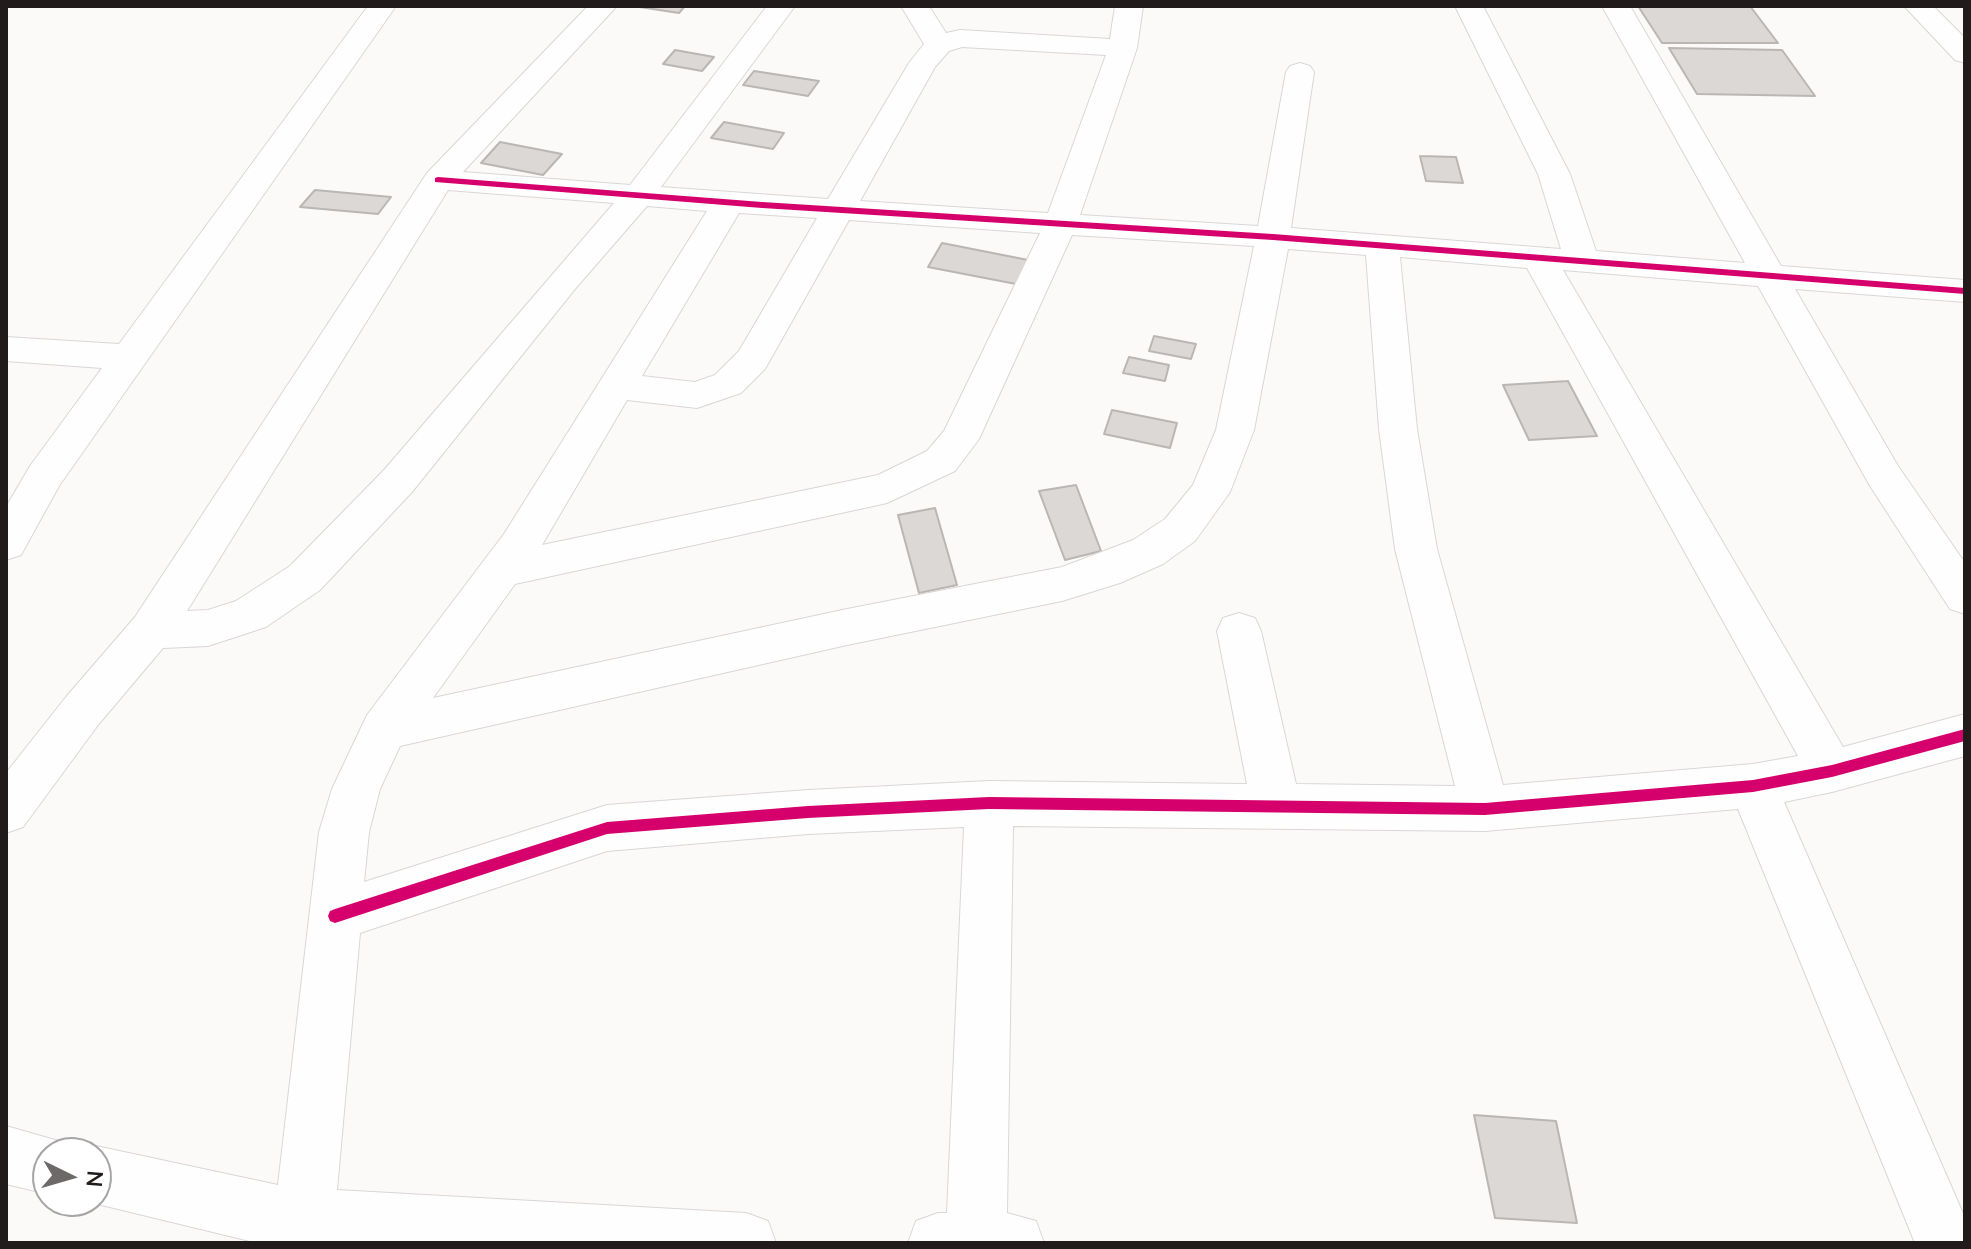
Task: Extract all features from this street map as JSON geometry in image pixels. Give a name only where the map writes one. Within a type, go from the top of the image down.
[{"type":"street","points":[[11,526],[382,6]]},
{"type":"street","points":[[6,811],[82,711],[151,630],[438,180],[603,6]]},
{"type":"street","points":[[151,630],[208,628],[251,614],[305,578],[398,481],[563,281],[638,196],[781,6]]},
{"type":"street","points":[[915,6],[939,45]]},
{"type":"street","points":[[500,570],[887,488],[941,461],[960,439],[1061,223],[1123,48],[1129,6]]},
{"type":"street","points":[[1469,6],[1554,174],[1582,262]]},
{"type":"street","points":[[1616,6],[1884,476],[1965,597]]},
{"type":"street","points":[[1918,6],[1965,54]]},
{"type":"street","points":[[617,386],[697,395],[728,384],[752,360],[923,63],[939,45],[960,38],[1123,48]]},
{"type":"street","points":[[384,729],[831,630],[1062,584],[1105,571],[1148,552],[1180,530],[1210,492],[1235,430],[1273,237],[1300,72]]},
{"type":"street","points":[[438,180],[1273,237],[1965,291]]},
{"type":"street","points":[[304,1218],[344,832],[356,789],[384,729],[519,546],[729,202]]},
{"type":"street","points":[[1382,245],[1398,429],[1416,549],[1485,809]]},
{"type":"street","points":[[1539,258],[1832,771]]},
{"type":"street","points":[[6,349],[130,357]]},
{"type":"street","points":[[1239,631],[1276,806]]},
{"type":"street","points":[[335,916],[607,828],[808,812],[989,803],[1485,809],[1753,786],[1832,771],[1965,735]]},
{"type":"street","points":[[1753,786],[1945,1243]]},
{"type":"street","points":[[976,1242],[989,803]]},
{"type":"street","points":[[6,1155],[32,1161]]},
{"type":"street","points":[[112,1180],[258,1213],[304,1218],[746,1243]]},
{"type":"building","points":[[633,6],[685,6],[679,13]]},
{"type":"building","points":[[1638,6],[1750,6],[1778,43],[1662,43]]},
{"type":"building","points":[[1669,48],[1782,50],[1815,96],[1697,94]]},
{"type":"building","points":[[675,50],[714,57],[702,71],[663,64]]},
{"type":"building","points":[[754,71],[819,81],[808,96],[743,85]]},
{"type":"building","points":[[724,122],[784,133],[773,149],[711,138]]},
{"type":"building","points":[[500,142],[562,154],[543,175],[481,163]]},
{"type":"building","points":[[1420,156],[1456,157],[1463,183],[1426,181]]},
{"type":"building","points":[[315,190],[391,197],[378,214],[300,207]]},
{"type":"building","points":[[942,243],[1028,260],[1016,284],[928,267]]},
{"type":"building","points":[[1154,336],[1196,344],[1191,359],[1149,351]]},
{"type":"building","points":[[1129,357],[1169,365],[1165,381],[1123,373]]},
{"type":"building","points":[[1568,381],[1597,436],[1529,440],[1503,385]]},
{"type":"building","points":[[1112,410],[1177,423],[1170,448],[1104,434]]},
{"type":"building","points":[[1076,485],[1101,551],[1065,560],[1039,491]]},
{"type":"building","points":[[935,508],[957,585],[919,593],[898,515]]},
{"type":"building","points":[[1474,1115],[1556,1121],[1577,1223],[1495,1218]]},
{"type":"cycle path","points":[[438,180],[762,205],[1273,237],[1965,291]]},
{"type":"cycle path","points":[[335,916],[607,828],[808,812],[989,803],[1485,809],[1753,786],[1832,771],[1965,735]]}]
